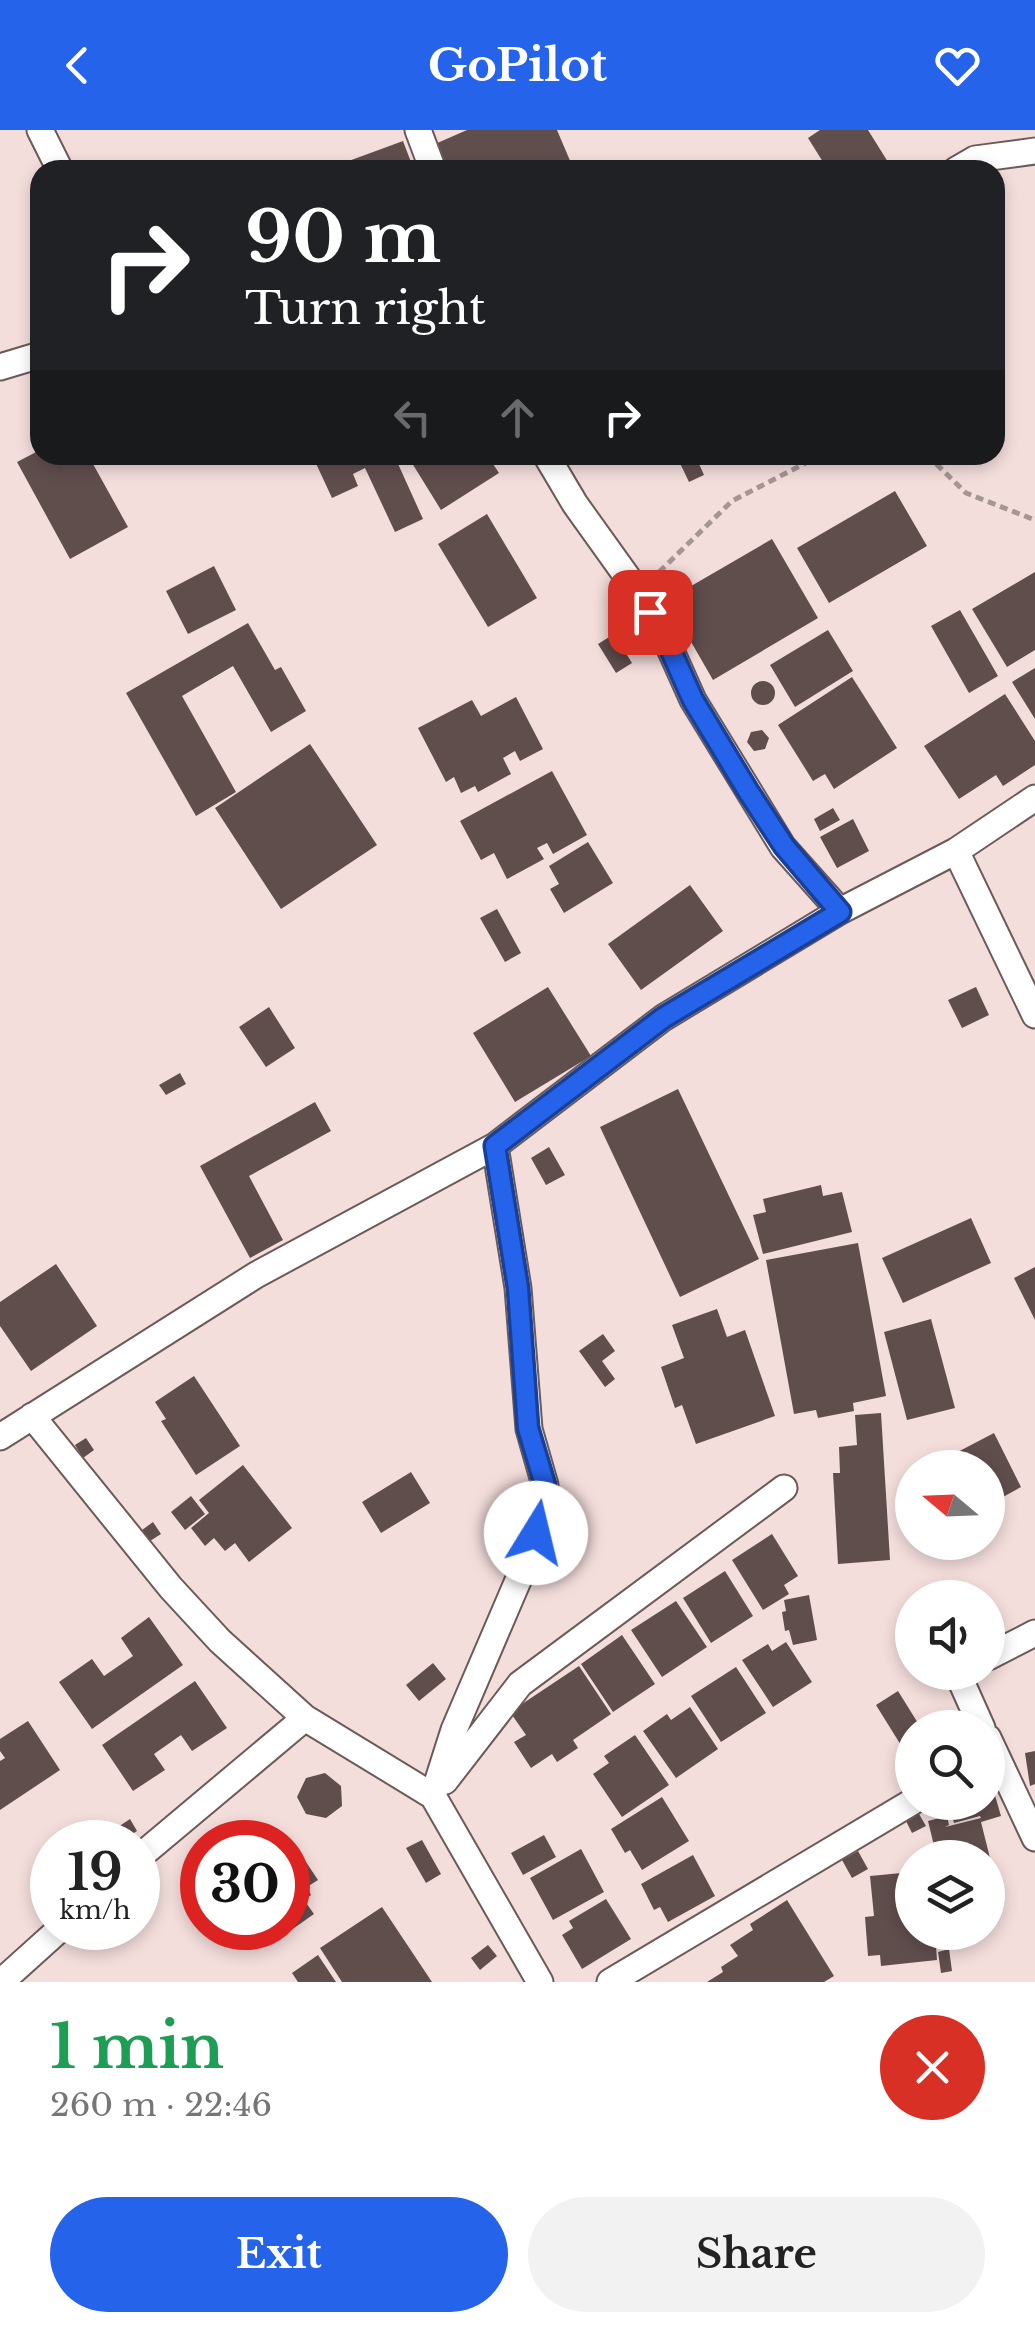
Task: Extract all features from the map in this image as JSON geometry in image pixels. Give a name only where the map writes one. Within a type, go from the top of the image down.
[{"type":"street","points":[[40,130],[55,160]]},
{"type":"street","points":[[418,130],[428,160]]},
{"type":"street","points":[[973,160],[1035,150]]},
{"type":"street","points":[[0,366],[30,358]]},
{"type":"street","points":[[552,465],[663,633],[693,700],[748,791],[784,846],[840,912]]},
{"type":"street","points":[[0,1437],[256,1276],[495,1146],[663,1018],[840,912],[956,851],[1035,798]]},
{"type":"street","points":[[956,851],[1035,1015]]},
{"type":"street","points":[[433,1796],[454,1730],[544,1511],[545,1485],[528,1428],[518,1288],[495,1146]]},
{"type":"street","points":[[32,1416],[171,1588],[220,1641],[305,1718],[433,1796],[540,1982]]},
{"type":"street","points":[[433,1796],[520,1684],[784,1488]]},
{"type":"street","points":[[1005,1648],[1035,1633]]},
{"type":"street","points":[[160,1840],[305,1718]]},
{"type":"street","points":[[1005,1780],[1035,1838]]},
{"type":"street","points":[[610,1982],[895,1812]]},
{"type":"street","points":[[1,1982],[37,1950]]},
{"type":"path","points":[[638,592],[732,502],[802,465]]},
{"type":"path","points":[[937,465],[966,493],[1035,520]]},
{"type":"building","points":[[467,130],[557,130],[570,160],[442,160],[435,144]]},
{"type":"building","points":[[820,130],[868,130],[887,160],[822,160],[808,138]]},
{"type":"building","points":[[403,141],[410,160],[351,160]]},
{"type":"building","points":[[30,455],[30,465],[94,465],[128,527],[70,559],[17,462]]},
{"type":"building","points":[[317,465],[399,465],[423,519],[395,532],[365,468],[353,474],[358,486],[332,498]]},
{"type":"building","points":[[413,465],[494,465],[499,473],[441,510]]},
{"type":"building","points":[[681,465],[700,465],[704,475],[689,482]]},
{"type":"building","points":[[895,491],[927,546],[829,603],[797,548]]},
{"type":"building","points":[[487,514],[537,598],[488,627],[438,544]]},
{"type":"building","points":[[772,539],[818,618],[713,680],[667,600]]},
{"type":"building","points":[[214,566],[236,610],[188,634],[166,591]]},
{"type":"building","points":[[1035,572],[1035,650],[1007,667],[972,609]]},
{"type":"building","points":[[960,610],[998,676],[969,693],[931,626]]},
{"type":"building","points":[[248,623],[275,670],[281,667],[306,711],[271,732],[233,666],[182,696],[236,792],[196,816],[126,693]]},
{"type":"building","points":[[828,630],[853,671],[795,707],[770,665]]},
{"type":"building","points":[[614,634],[632,663],[616,673],[598,644]]},
{"type":"building","points":[[1035,668],[1035,719],[1012,682]]},
{"type":"building","points":[[852,677],[897,748],[834,789],[825,774],[813,781],[778,725]]},
{"type":"building","points":[[763,681],[775,693],[763,705],[751,693]]},
{"type":"building","points":[[1005,694],[1035,741],[1035,765],[1003,786],[996,775],[959,799],[924,746]]},
{"type":"building","points":[[516,697],[543,749],[520,761],[515,751],[503,758],[511,774],[478,792],[475,786],[461,793],[454,777],[446,782],[418,728],[472,700],[481,716]]},
{"type":"building","points":[[762,730],[769,738],[765,749],[754,751],[747,742],[751,732]]},
{"type":"building","points":[[310,744],[377,845],[281,909],[215,808]]},
{"type":"building","points":[[552,771],[587,835],[553,854],[547,843],[537,848],[544,859],[507,879],[494,853],[481,860],[460,821]]},
{"type":"building","points":[[833,808],[840,820],[820,831],[814,819]]},
{"type":"building","points":[[853,819],[869,851],[837,868],[820,837]]},
{"type":"building","points":[[588,842],[613,883],[564,913],[550,889],[559,884],[549,866]]},
{"type":"building","points":[[690,885],[723,931],[641,990],[608,944]]},
{"type":"building","points":[[497,909],[521,953],[505,962],[480,918]]},
{"type":"building","points":[[548,987],[591,1056],[515,1102],[473,1033]]},
{"type":"building","points":[[976,987],[989,1015],[962,1028],[948,1000]]},
{"type":"building","points":[[269,1007],[295,1048],[266,1067],[239,1027]]},
{"type":"building","points":[[180,1073],[186,1084],[166,1095],[159,1085]]},
{"type":"building","points":[[678,1089],[759,1259],[680,1297],[600,1127]]},
{"type":"building","points":[[315,1102],[331,1131],[249,1176],[283,1240],[250,1258],[200,1166]]},
{"type":"building","points":[[549,1147],[565,1175],[546,1185],[531,1158]]},
{"type":"building","points":[[821,1185],[823,1196],[842,1192],[852,1232],[763,1254],[753,1215],[766,1212],[763,1199]]},
{"type":"building","points":[[971,1218],[991,1263],[903,1303],[882,1258]]},
{"type":"building","points":[[858,1243],[886,1396],[853,1403],[854,1411],[818,1418],[816,1410],[794,1414],[766,1260]]},
{"type":"building","points":[[56,1264],[97,1326],[31,1371],[0,1326],[0,1302]]},
{"type":"building","points":[[1035,1267],[1035,1320],[1014,1278]]},
{"type":"building","points":[[717,1309],[727,1337],[745,1330],[775,1416],[696,1444],[682,1405],[675,1408],[661,1367],[684,1358],[672,1325]]},
{"type":"building","points":[[931,1319],[955,1408],[907,1420],[884,1332]]},
{"type":"building","points":[[603,1334],[615,1351],[602,1361],[615,1379],[605,1387],[579,1351]]},
{"type":"building","points":[[194,1376],[240,1446],[196,1475],[161,1421],[166,1419],[155,1402]]},
{"type":"building","points":[[881,1413],[890,1560],[838,1564],[833,1473],[840,1473],[839,1447],[857,1445],[855,1415]]},
{"type":"building","points":[[994,1433],[1002,1450],[961,1450]]},
{"type":"building","points":[[86,1438],[94,1450],[83,1458],[75,1445]]},
{"type":"building","points":[[1005,1455],[1021,1487],[1005,1496]]},
{"type":"building","points":[[243,1465],[292,1528],[249,1562],[235,1543],[225,1551],[214,1538],[205,1546],[191,1528],[209,1513],[199,1500]]},
{"type":"building","points":[[411,1472],[430,1503],[381,1533],[362,1502]]},
{"type":"building","points":[[191,1496],[205,1514],[185,1530],[171,1512]]},
{"type":"building","points":[[153,1522],[161,1534],[150,1541],[142,1530]]},
{"type":"building","points":[[772,1534],[798,1576],[784,1585],[789,1594],[763,1610],[732,1560]]},
{"type":"building","points":[[725,1571],[753,1616],[711,1643],[683,1598]]},
{"type":"building","points":[[809,1595],[817,1640],[793,1645],[789,1630],[785,1631],[784,1600]]},
{"type":"building","points":[[676,1601],[707,1647],[662,1677],[631,1630]]},
{"type":"building","points":[[149,1617],[183,1665],[92,1729],[59,1682],[92,1659],[104,1676],[133,1656],[121,1638]]},
{"type":"building","points":[[622,1635],[655,1684],[613,1712],[581,1664]]},
{"type":"building","points":[[786,1642],[812,1682],[773,1707],[742,1660],[768,1644],[772,1651]]},
{"type":"building","points":[[433,1663],[446,1679],[419,1701],[406,1685]]},
{"type":"building","points":[[579,1666],[611,1714],[573,1740],[578,1748],[557,1762],[552,1754],[531,1768],[514,1742],[526,1735],[510,1712]]},
{"type":"building","points":[[736,1667],[766,1713],[721,1742],[691,1696]]},
{"type":"building","points":[[195,1681],[227,1728],[192,1751],[181,1735],[154,1754],[165,1770],[133,1791],[102,1745]]},
{"type":"building","points":[[898,1691],[910,1710],[895,1710],[895,1736],[876,1705]]},
{"type":"building","points":[[690,1707],[718,1749],[676,1778],[643,1731],[667,1714],[671,1720]]},
{"type":"building","points":[[28,1721],[60,1770],[0,1810],[0,1761],[5,1758],[0,1751],[0,1739]]},
{"type":"building","points":[[635,1735],[669,1785],[622,1817],[593,1774],[609,1763],[604,1756]]},
{"type":"building","points":[[1035,1751],[1035,1784],[1030,1786],[1025,1753]]},
{"type":"building","points":[[325,1773],[341,1786],[342,1806],[326,1818],[306,1814],[297,1797],[306,1778]]},
{"type":"building","points":[[662,1797],[689,1841],[642,1870],[630,1850],[625,1853],[611,1829]]},
{"type":"building","points":[[922,1820],[926,1826],[912,1833],[906,1821]]},
{"type":"building","points":[[948,1820],[945,1827],[988,1820],[981,1822],[986,1840],[933,1840],[928,1821]]},
{"type":"building","points":[[544,1835],[556,1857],[523,1875],[511,1853]]},
{"type":"building","points":[[422,1840],[441,1874],[426,1883],[406,1848]]},
{"type":"building","points":[[581,1849],[604,1892],[553,1920],[530,1878]]},
{"type":"building","points":[[858,1851],[868,1869],[852,1878],[842,1860]]},
{"type":"building","points":[[693,1855],[715,1896],[668,1922],[660,1907],[654,1910],[641,1884]]},
{"type":"building","points":[[310,1868],[318,1880],[310,1885]]},
{"type":"building","points":[[895,1874],[895,1950],[936,1950],[937,1960],[881,1966],[880,1955],[868,1956],[865,1917],[874,1916],[870,1876]]},
{"type":"building","points":[[606,1899],[631,1939],[582,1969],[562,1935],[573,1928],[569,1921]]},
{"type":"building","points":[[787,1900],[834,1976],[824,1982],[707,1982],[738,1956],[730,1945],[753,1930],[750,1924]]},
{"type":"building","points":[[382,1907],[432,1982],[342,1982],[320,1948]]},
{"type":"building","points":[[488,1945],[497,1956],[480,1970],[471,1958]]},
{"type":"building","points":[[949,1950],[952,1971],[941,1973],[938,1952]]},
{"type":"building","points":[[318,1955],[336,1982],[298,1982],[292,1973]]},
{"type":"route","points":[[536,1533],[544,1511],[545,1485],[528,1428],[518,1288],[495,1146],[663,1018],[840,912],[784,846],[748,791],[693,700],[650,612]]}]
